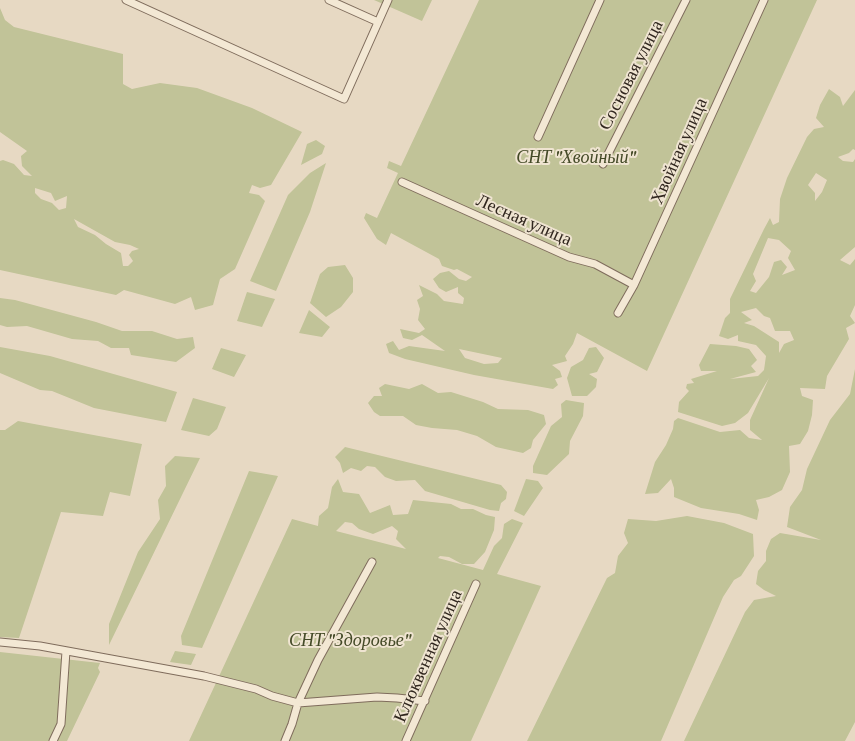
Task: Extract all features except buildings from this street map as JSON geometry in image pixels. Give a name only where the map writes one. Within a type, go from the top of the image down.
[{"type":"street","points":[[126,0],[344,99],[388,0]]},
{"type":"street","points":[[329,0],[378,22]]},
{"type":"street","points":[[538,136],[600,0]]},
{"type":"street","name":"Сосновая улица","points":[[603,164],[686,0]]},
{"type":"street","name":"Хвойная улица","points":[[618,313],[634,285],[764,0]]},
{"type":"street","name":"Лесная улица","points":[[402,182],[569,257],[595,264],[634,285]]},
{"type":"street","points":[[285,741],[298,703],[318,660],[372,562]]},
{"type":"street","name":"Клюквенная улица","points":[[406,741],[476,584]]},
{"type":"street","points":[[0,642],[66,651],[204,676],[256,689],[272,696],[298,703],[377,697],[425,701]]},
{"type":"street","points":[[53,741],[61,724],[66,651]]},
{"type":"green space","points":[[374,0],[432,0],[422,21]]},
{"type":"green space","name":"СНТ \"Хвойный\"","points":[[479,0],[817,0],[647,371],[577,333],[573,344],[565,356],[567,361],[552,365],[560,371],[562,377],[555,379],[558,385],[553,389],[474,375],[405,359],[389,353],[386,344],[393,341],[399,350],[409,346],[445,351],[422,335],[412,340],[403,338],[400,329],[419,333],[425,329],[418,320],[420,309],[417,300],[423,296],[419,285],[437,294],[444,301],[463,304],[464,298],[458,293],[458,287],[446,292],[439,288],[433,279],[440,273],[449,271],[459,279],[466,281],[472,277],[457,269],[454,270],[442,266],[439,259],[391,233],[386,245],[377,239],[364,218],[366,213],[377,218],[398,173],[387,168],[389,161],[401,166]],"holes":[[[459,349],[502,358],[498,363],[484,364],[465,358]]]},
{"type":"green space","points":[[0,8],[5,20],[14,27],[123,54],[123,84],[132,89],[160,83],[197,88],[252,108],[302,132],[271,185],[260,188],[252,185],[249,193],[259,195],[265,201],[235,269],[220,279],[213,305],[195,310],[191,297],[175,304],[124,290],[116,295],[0,270],[0,161],[3,160],[14,164],[24,175],[32,176],[22,166],[21,156],[27,151],[0,132]],"holes":[[[35,188],[51,193],[55,201],[67,196],[66,208],[59,210],[52,203],[41,199],[35,193]],[[74,219],[115,242],[139,249],[132,251],[129,255],[133,261],[128,266],[123,266],[121,253],[95,235],[78,227]]]},
{"type":"green space","points":[[829,89],[840,97],[843,106],[855,90],[855,150],[853,149],[849,153],[838,157],[843,161],[853,162],[855,159],[855,247],[840,260],[850,265],[855,259],[855,305],[850,316],[855,323],[846,328],[849,339],[827,376],[825,389],[800,388],[802,396],[813,400],[812,415],[808,431],[800,444],[789,446],[790,472],[782,490],[769,497],[756,500],[759,510],[757,520],[739,514],[701,508],[674,497],[671,479],[658,493],[645,494],[655,462],[666,445],[673,429],[674,421],[678,418],[720,432],[740,430],[749,438],[762,440],[750,430],[750,420],[769,378],[748,413],[735,423],[722,426],[678,412],[679,402],[689,391],[686,388],[687,384],[694,383],[691,379],[717,371],[701,371],[699,365],[710,344],[749,349],[757,360],[751,366],[756,372],[730,379],[758,376],[764,370],[766,356],[756,345],[738,341],[738,335],[728,339],[719,336],[725,318],[730,313],[730,299],[764,229],[770,218],[773,225],[779,222],[780,199],[787,178],[807,137],[814,129],[824,127],[816,118],[820,105]],"holes":[[[816,173],[827,180],[822,192],[815,201],[815,193],[808,185]],[[768,238],[779,240],[791,251],[788,258],[795,270],[782,275],[787,267],[781,260],[774,262],[769,277],[756,293],[750,291],[756,281],[753,274]],[[756,308],[764,316],[770,318],[775,331],[790,331],[794,340],[784,344],[779,353],[779,342],[754,326],[744,323],[752,320],[741,312]]]},
{"type":"green space","points":[[316,140],[325,146],[322,154],[301,165],[307,144]]},
{"type":"green space","points":[[326,163],[310,212],[276,291],[250,281],[288,195],[310,173]]},
{"type":"green space","points":[[345,265],[353,278],[353,292],[341,307],[326,317],[310,303],[320,274],[328,267]]},
{"type":"green space","points":[[247,292],[275,299],[262,327],[237,321]]},
{"type":"green space","points":[[0,298],[15,300],[122,331],[152,331],[177,339],[193,337],[195,348],[176,362],[131,355],[129,348],[111,348],[98,341],[72,339],[27,326],[7,327],[0,325]]},
{"type":"green space","points":[[309,310],[330,327],[322,337],[299,333]]},
{"type":"green space","points":[[0,347],[50,356],[177,392],[166,422],[94,408],[52,391],[40,390],[0,373]]},
{"type":"green space","points":[[596,347],[604,358],[597,372],[589,374],[597,379],[596,387],[587,396],[572,396],[567,378],[571,367],[583,360],[589,348]]},
{"type":"green space","points":[[221,348],[246,355],[234,377],[212,369]]},
{"type":"green space","points":[[855,369],[855,722],[845,741],[684,741],[745,612],[754,600],[776,596],[756,584],[758,571],[766,561],[766,551],[771,539],[780,533],[821,540],[787,527],[790,507],[802,490],[807,469],[830,420],[850,394]]},
{"type":"green space","points":[[385,384],[409,389],[422,384],[438,393],[451,392],[498,409],[528,410],[544,415],[546,424],[533,440],[531,448],[523,453],[496,447],[477,436],[457,430],[416,425],[403,416],[380,416],[374,412],[368,403],[374,396],[382,396],[379,388]]},
{"type":"green space","points":[[193,398],[226,407],[217,429],[209,436],[181,430]]},
{"type":"green space","points":[[566,400],[584,403],[583,416],[570,441],[569,454],[547,475],[533,473],[533,466],[551,426],[562,417],[561,404]]},
{"type":"green space","points":[[18,421],[142,444],[130,496],[110,492],[103,516],[61,512],[19,638],[0,637],[0,430],[5,430]]},
{"type":"green space","points":[[345,447],[501,485],[507,492],[506,499],[501,503],[499,511],[490,510],[425,491],[415,480],[396,481],[385,477],[375,467],[367,466],[361,471],[351,468],[343,473],[340,463],[335,457]]},
{"type":"green space","points":[[175,456],[200,458],[109,645],[109,624],[138,552],[160,519],[158,500],[166,486],[165,466]]},
{"type":"green space","points":[[249,471],[278,476],[202,648],[182,645],[181,636]]},
{"type":"green space","name":"СНТ \"Здоровье\"","points":[[338,479],[343,492],[359,494],[370,513],[390,505],[393,515],[408,514],[413,500],[451,504],[461,509],[473,509],[495,517],[494,530],[485,552],[474,564],[462,564],[449,557],[440,556],[438,558],[483,570],[494,546],[502,538],[504,524],[512,519],[523,523],[497,574],[541,586],[471,741],[189,741],[292,519],[318,526],[319,516],[328,508],[332,487]],"holes":[[[345,522],[352,523],[359,529],[373,534],[392,526],[398,531],[396,539],[406,549],[336,531]]]},
{"type":"green space","points":[[526,479],[538,481],[543,488],[524,516],[514,511]]},
{"type":"green space","points":[[687,516],[724,523],[753,534],[754,556],[741,576],[734,580],[723,597],[661,741],[527,741],[607,578],[615,573],[618,556],[628,543],[624,533],[628,519],[656,521]]},
{"type":"green space","points":[[175,651],[196,654],[191,665],[170,662]]},
{"type":"green space","points":[[0,652],[100,663],[98,668],[100,672],[67,741],[0,741]]}]
